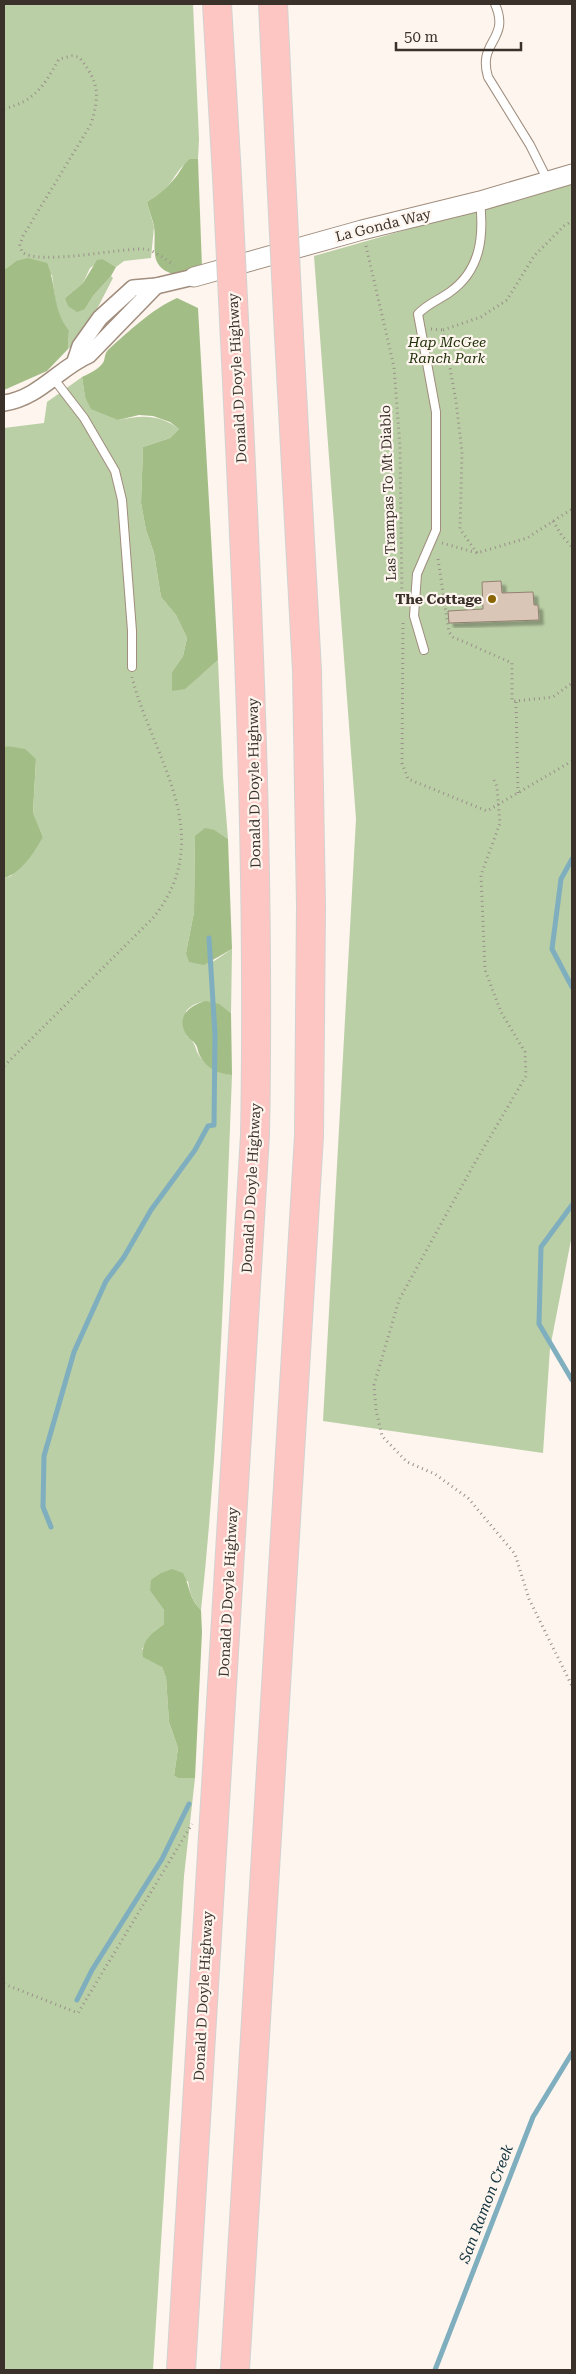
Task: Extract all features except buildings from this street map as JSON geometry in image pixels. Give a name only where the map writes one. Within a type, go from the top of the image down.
[{"type":"highway","name":"Donald D Doyle Highway","points":[[181,2370],[255,1135],[257,987],[251,662],[217,4]]},
{"type":"highway","points":[[235,2370],[309,1136],[311,906],[307,671],[273,4]]},
{"type":"street","name":"La Gonda Way","points":[[194,277],[362,230],[480,201],[572,174]]},
{"type":"street","points":[[4,403],[30,394],[54,379],[75,361],[80,346],[106,312],[133,288],[156,286],[194,277]]},
{"type":"lane","points":[[495,4],[500,14],[499,32],[486,52],[484,64],[488,77],[530,145],[548,181]]},
{"type":"lane","points":[[424,650],[414,616],[417,574],[436,530],[436,412],[418,314],[425,306],[452,291],[471,270],[476,259],[483,228],[480,201]]},
{"type":"lane","points":[[54,379],[84,418],[115,471],[122,500],[132,631],[132,667]]},
{"type":"path","points":[[4,109],[34,97],[42,88],[59,59],[72,56],[79,57],[95,79],[96,108],[91,124],[23,236],[20,245],[22,252],[28,256],[63,256],[146,248],[194,277]]},
{"type":"path","points":[[477,553],[460,529],[462,452],[456,401],[443,330],[481,317],[507,300],[534,256],[564,226],[572,221]]},
{"type":"path","name":"Las Trampas To Mt Diablo","points":[[362,230],[374,271],[394,366],[400,447],[402,606]]},
{"type":"path","points":[[432,540],[477,553],[527,538],[572,509]]},
{"type":"path","points":[[553,521],[562,536],[572,546]]},
{"type":"path","points":[[445,544],[437,560],[449,632],[452,637],[512,663],[512,701],[553,697],[572,683]]},
{"type":"path","points":[[402,616],[402,763],[408,779],[487,811],[572,761]]},
{"type":"path","points":[[4,1066],[153,918],[166,902],[176,876],[180,848],[180,815],[163,757],[135,688],[132,667]]},
{"type":"path","points":[[516,701],[518,793]]},
{"type":"path","points":[[494,780],[500,823],[481,874],[485,970],[501,1012],[525,1052],[526,1076],[473,1166],[399,1300],[374,1384],[376,1410],[382,1436],[407,1462],[434,1474],[468,1498],[515,1554],[529,1599],[572,1686]]},
{"type":"path","points":[[4,1984],[78,2013],[193,1822]]},
{"type":"green space","points":[[4,4],[193,4],[199,139],[198,159],[182,166],[168,186],[147,202],[154,227],[151,258],[124,261],[116,267],[103,259],[90,268],[83,283],[65,298],[85,309],[93,296],[111,276],[113,278],[82,338],[68,349],[69,330],[58,311],[52,275],[16,261],[4,270]]},
{"type":"green space","points":[[190,159],[198,159],[202,267],[173,274],[159,266],[156,260],[154,226],[147,202],[169,185]]},
{"type":"green space","name":"Hap McGee Ranch Park","points":[[572,180],[572,1235],[550,1348],[543,1453],[323,1421],[356,819],[314,256],[567,184]]},
{"type":"green space","points":[[28,258],[47,263],[57,306],[69,330],[68,349],[47,371],[4,390],[4,270],[16,261]]},
{"type":"green space","points":[[103,259],[116,267],[85,309],[77,312],[68,306],[65,298],[83,283],[97,260]]},
{"type":"green space","points":[[177,298],[198,308],[218,660],[185,689],[172,691],[172,672],[183,656],[187,638],[176,615],[161,597],[154,553],[146,530],[141,503],[143,447],[170,438],[179,429],[170,422],[153,416],[139,415],[118,420],[91,409],[85,397],[82,377],[100,366],[108,350],[141,321],[158,308]]},
{"type":"green space","points":[[82,377],[85,397],[118,420],[135,417],[157,418],[179,429],[170,438],[143,447],[141,503],[146,530],[154,553],[161,597],[176,615],[187,638],[183,656],[172,672],[203,673],[218,660],[223,777],[228,839],[215,830],[195,836],[194,912],[186,953],[214,961],[232,949],[231,1013],[208,1002],[197,1003],[186,1011],[187,1036],[194,1044],[200,1057],[214,1069],[232,1075],[227,1209],[213,1476],[201,1610],[192,1597],[188,1581],[150,1591],[164,1610],[164,1624],[156,1630],[142,1649],[162,1667],[166,1678],[169,1722],[178,1748],[174,1776],[178,1778],[195,1778],[184,1876],[153,2370],[4,2370],[4,878],[11,876],[43,837],[33,814],[36,759],[7,746],[4,747],[4,428],[44,423],[47,402]]},
{"type":"green space","points":[[4,747],[25,749],[36,759],[33,813],[43,837],[22,867],[4,878]]},
{"type":"green space","points":[[205,828],[215,830],[228,839],[232,949],[204,965],[189,962],[186,953],[194,912],[195,836]]},
{"type":"green space","points":[[206,1001],[219,1004],[231,1013],[232,1075],[218,1072],[209,1067],[199,1055],[195,1044],[184,1030],[183,1018],[185,1013],[194,1006]]},
{"type":"green space","points":[[172,1569],[183,1573],[192,1597],[201,1610],[202,1632],[195,1778],[178,1778],[174,1776],[178,1748],[169,1722],[166,1678],[162,1667],[143,1657],[146,1642],[164,1624],[164,1610],[150,1591],[151,1580],[161,1573]]},
{"type":"waterway","name":"San Ramon Creek","points":[[572,859],[561,879],[552,949],[572,987]]},
{"type":"waterway","points":[[51,1527],[43,1507],[44,1456],[74,1352],[106,1281],[124,1257],[151,1210],[195,1150],[208,1126],[214,1125],[215,1034],[209,938]]},
{"type":"waterway","name":"San Ramon Creek","points":[[572,1205],[541,1247],[539,1324],[572,1380]]},
{"type":"waterway","points":[[77,2000],[92,1970],[162,1859],[189,1804]]},
{"type":"waterway","name":"San Ramon Creek","points":[[435,2370],[533,2117],[572,2053]]},
{"type":"place","name":"The Cottage","points":[[492,599]]}]
